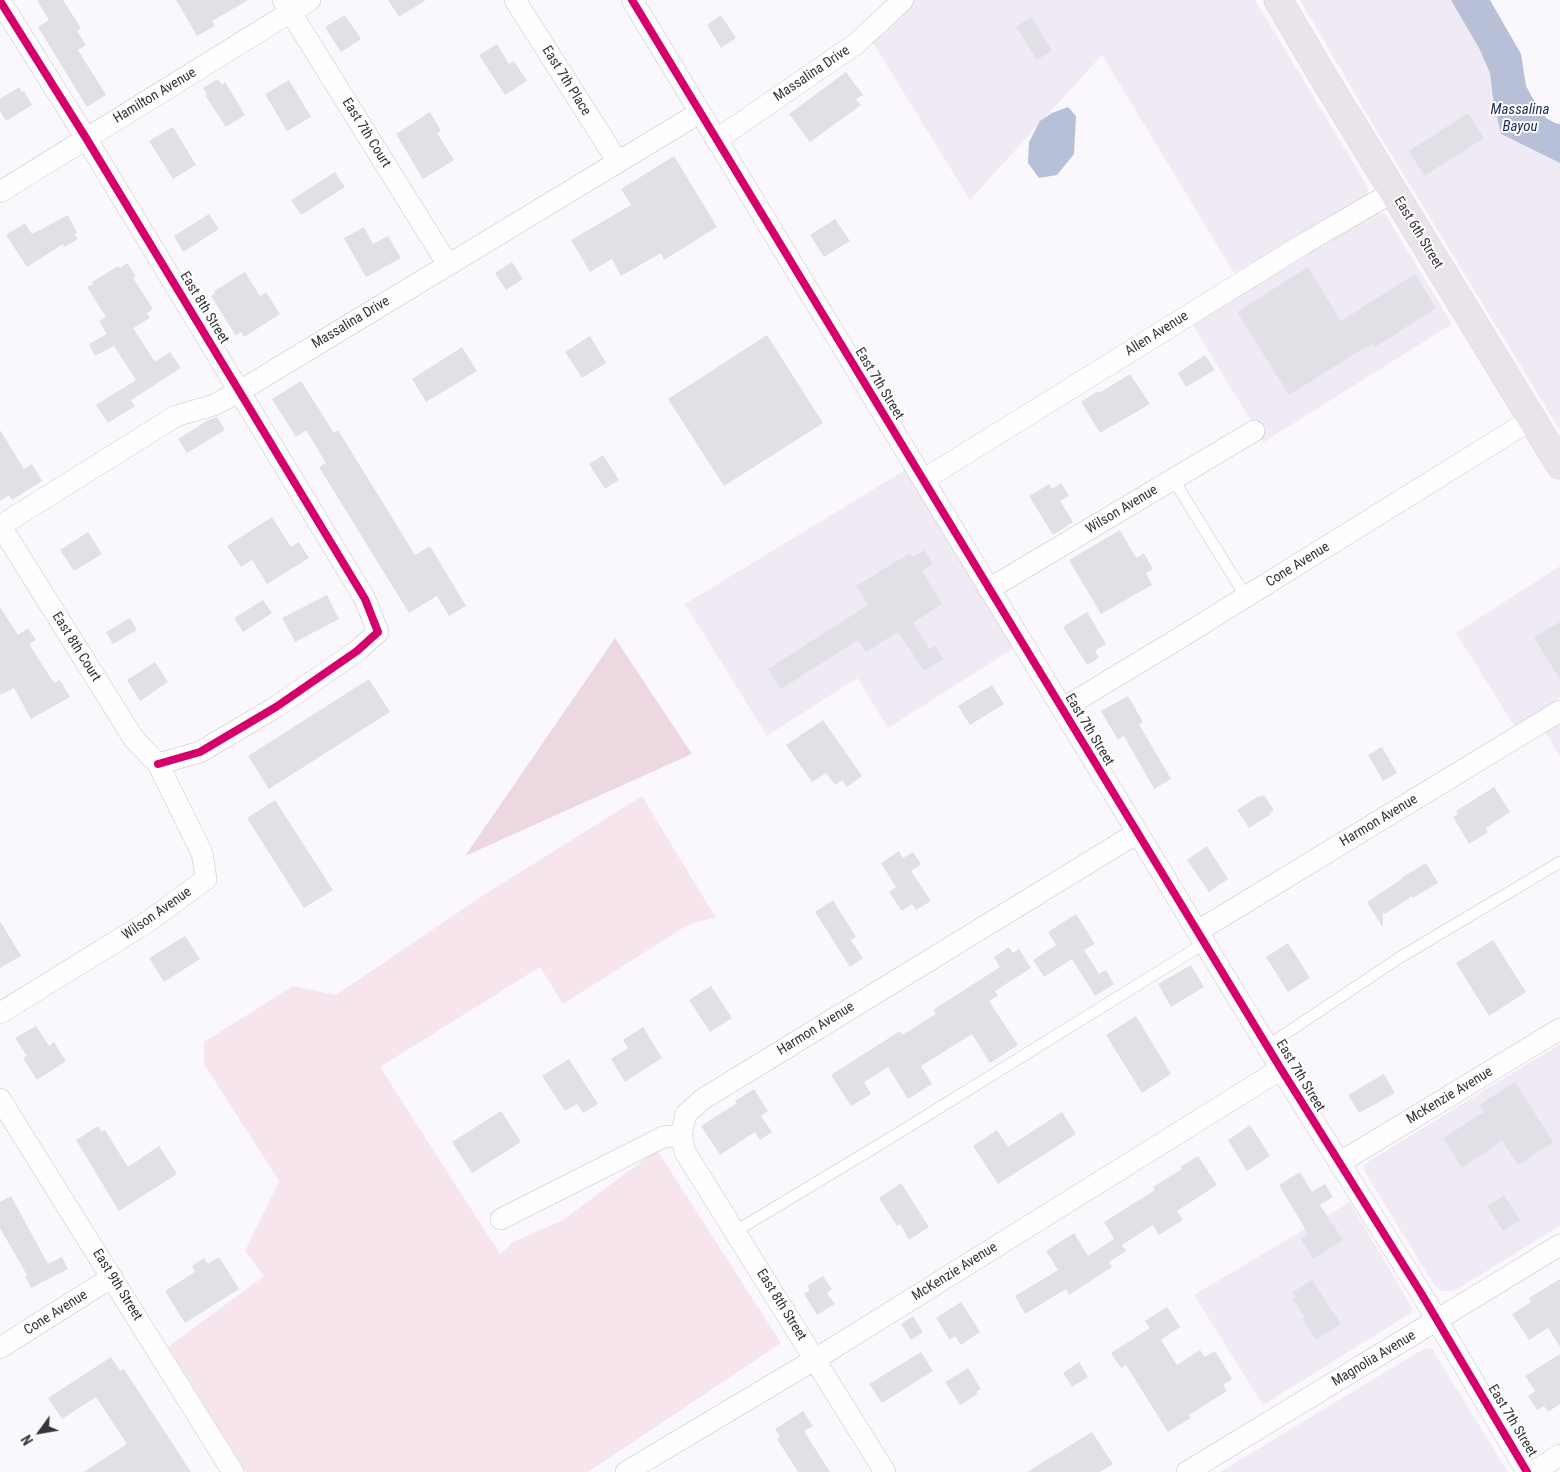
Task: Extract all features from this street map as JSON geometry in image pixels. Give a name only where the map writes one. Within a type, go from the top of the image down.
[{"type":"main road","name":"East 6th Street","points":[[1278,0],[1560,465]]},
{"type":"street","name":"Hamilton Avenue","points":[[0,192],[287,6],[310,0]]},
{"type":"street","name":"East 7th Place","points":[[515,0],[618,162]]},
{"type":"street","name":"East 7th Street","points":[[632,0],[1137,833],[1437,1320],[1527,1472]]},
{"type":"street","name":"Massalina Drive","points":[[716,140],[857,43],[902,0]]},
{"type":"street","name":"East 8th Street","points":[[0,1],[240,391],[365,600],[378,632],[358,652],[276,707],[200,752],[158,764]]},
{"type":"street","name":"East 7th Court","points":[[287,6],[448,265]]},
{"type":"street","name":"Massalina Drive","points":[[0,526],[176,416],[214,405],[240,391],[699,112]]},
{"type":"street","name":"Allen Avenue","points":[[923,480],[1305,243],[1393,192]]},
{"type":"street","name":"Cone Avenue","points":[[1062,709],[1532,419]]},
{"type":"street","name":"Wilson Avenue","points":[[989,589],[1254,431]]},
{"type":"street","name":"East 8th Court","points":[[0,526],[134,739],[158,764]]},
{"type":"street","name":"Harmon Avenue","points":[[1202,937],[1560,711]]},
{"type":"street","name":"Wilson Avenue","points":[[0,1013],[149,921],[206,879],[202,853],[158,764]]},
{"type":"street","name":"Harmon Avenue","points":[[681,1135],[686,1114],[703,1099],[1137,833]]},
{"type":"street","name":"McKenzie Avenue","points":[[1339,1163],[1560,1029]]},
{"type":"street","name":"McKenzie Avenue","points":[[626,1472],[814,1360],[1281,1069]]},
{"type":"street","name":"East 9th Street","points":[[0,1099],[233,1472]]},
{"type":"street","name":"East 8th Street","points":[[681,1135],[685,1152],[736,1231],[884,1472]]},
{"type":"street","points":[[501,1219],[663,1137],[681,1135]]},
{"type":"street","name":"Magnolia Avenue","points":[[1187,1472],[1560,1245]]},
{"type":"street","name":"Cone Avenue","points":[[0,1348],[112,1277]]},
{"type":"street","points":[[1533,1472],[1560,1455]]},
{"type":"lane","points":[[1173,479],[1246,597]]},
{"type":"lane","points":[[1267,1046],[1400,958],[1560,862]]},
{"type":"lane","points":[[736,1231],[913,1124],[1202,937]]},
{"type":"shaded area","points":[[912,0],[1255,0],[1365,182],[1368,189],[1367,194],[1363,199],[1234,273],[1102,55],[970,200],[870,38]]},
{"type":"shaded area","points":[[1300,0],[1469,0],[1519,84],[1501,134],[1560,163],[1560,430],[1369,118]]},
{"type":"shaded area","points":[[1384,213],[1387,217],[1452,324],[1264,442],[1190,321],[1374,214]]},
{"type":"shaded area","points":[[905,470],[1014,648],[888,728],[857,678],[767,736],[685,604]]},
{"type":"shaded area","points":[[1560,566],[1560,698],[1515,727],[1456,633]]},
{"type":"shaded area","points":[[615,638],[692,754],[465,856]]},
{"type":"shaded area","points":[[1560,721],[1560,756],[1544,730]]},
{"type":"shaded area","points":[[642,796],[716,918],[696,922],[683,928],[563,1004],[540,967],[380,1067],[500,1254],[513,1242],[563,1220],[657,1150],[781,1343],[588,1472],[246,1472],[168,1347],[264,1276],[245,1251],[279,1181],[204,1064],[204,1042],[293,986],[336,995],[482,896]]},
{"type":"shaded area","points":[[1560,1044],[1560,1226],[1454,1291],[1441,1291],[1434,1285],[1364,1171],[1365,1165]]},
{"type":"shaded area","points":[[1350,1202],[1411,1306],[1411,1313],[1263,1405],[1194,1295]]},
{"type":"shaded area","points":[[1425,1348],[1432,1349],[1508,1472],[1220,1472]]},
{"type":"water","name":"Massalina Bayou","points":[[1451,0],[1490,0],[1521,54],[1526,86],[1532,97],[1546,118],[1560,124],[1560,163],[1501,134],[1490,73],[1479,48]]},
{"type":"water","points":[[1068,107],[1076,116],[1074,154],[1057,175],[1039,178],[1028,163],[1029,142],[1040,121],[1052,113]]},
{"type":"building","points":[[37,0],[63,0],[81,28],[77,31],[86,45],[78,50],[106,95],[87,107],[38,27],[49,20]]},
{"type":"building","points":[[176,0],[248,0],[212,21],[215,26],[197,36]]},
{"type":"building","points":[[388,0],[426,0],[399,17]]},
{"type":"building","points":[[345,15],[361,39],[341,52],[325,27]]},
{"type":"building","points":[[721,15],[736,38],[721,48],[707,25]]},
{"type":"building","points":[[1031,17],[1052,50],[1037,60],[1016,27]]},
{"type":"building","points":[[497,44],[509,64],[514,61],[527,81],[505,95],[479,55]]},
{"type":"building","points":[[846,72],[863,95],[856,99],[861,105],[810,142],[789,114]]},
{"type":"building","points":[[218,79],[222,85],[225,82],[245,115],[226,127],[205,95],[207,94],[203,88]]},
{"type":"building","points":[[289,80],[311,117],[287,131],[265,94]]},
{"type":"building","points":[[19,87],[22,92],[24,91],[32,105],[6,121],[0,111],[0,99]]},
{"type":"building","points":[[430,112],[441,131],[437,133],[454,160],[423,179],[396,134]]},
{"type":"building","points":[[1468,113],[1484,138],[1424,176],[1409,151]]},
{"type":"building","points":[[173,127],[196,165],[173,179],[149,141]]},
{"type":"building","points":[[674,156],[717,227],[664,260],[661,253],[621,276],[612,259],[590,272],[571,240],[631,205],[621,189]]},
{"type":"building","points":[[335,172],[345,187],[301,215],[291,200]]},
{"type":"building","points":[[209,214],[219,229],[183,252],[174,236]]},
{"type":"building","points":[[68,215],[78,239],[64,247],[63,244],[27,267],[6,235],[25,223],[32,234]]},
{"type":"building","points":[[835,219],[850,241],[824,257],[810,235]]},
{"type":"building","points":[[364,227],[373,244],[388,236],[401,258],[366,277],[344,238]]},
{"type":"building","points":[[512,262],[523,279],[506,290],[495,273]]},
{"type":"building","points":[[127,263],[136,276],[133,278],[153,309],[147,313],[150,318],[133,328],[155,362],[170,352],[181,368],[131,400],[135,406],[108,423],[96,405],[136,380],[114,346],[95,356],[89,344],[107,334],[99,321],[106,317],[87,287],[118,266],[120,268]]},
{"type":"building","points":[[1308,267],[1341,321],[1415,274],[1436,308],[1375,347],[1373,344],[1367,346],[1289,395],[1237,312]]},
{"type":"building","points":[[245,272],[260,296],[266,292],[280,314],[244,337],[241,332],[236,336],[211,296],[215,293],[214,291]]},
{"type":"building","points":[[767,335],[823,423],[724,486],[668,399]]},
{"type":"building","points":[[590,336],[606,363],[582,378],[565,352]]},
{"type":"building","points":[[462,347],[477,371],[426,402],[412,379]]},
{"type":"building","points":[[1205,355],[1215,370],[1186,387],[1178,373]]},
{"type":"building","points":[[1130,374],[1150,404],[1100,433],[1081,402]]},
{"type":"building","points":[[301,381],[334,433],[338,430],[415,555],[430,546],[466,606],[449,616],[437,596],[409,613],[319,467],[326,463],[306,430],[296,437],[272,399]]},
{"type":"building","points":[[217,417],[225,430],[187,453],[178,439],[208,420]]},
{"type":"building","points":[[0,430],[24,469],[32,464],[42,481],[12,500],[9,495],[0,501]]},
{"type":"building","points":[[603,455],[619,480],[605,489],[589,464]]},
{"type":"building","points":[[1061,483],[1069,496],[1060,501],[1073,522],[1053,535],[1029,496],[1049,484],[1052,489]]},
{"type":"building","points":[[272,517],[291,547],[299,542],[309,558],[267,584],[252,560],[241,567],[227,546]]},
{"type":"building","points":[[1120,530],[1136,558],[1144,553],[1153,569],[1146,573],[1152,585],[1101,614],[1069,560]]},
{"type":"building","points":[[88,532],[102,554],[74,571],[60,550]]},
{"type":"building","points":[[924,550],[933,564],[922,571],[942,604],[913,623],[929,649],[935,646],[943,659],[924,671],[898,632],[866,652],[858,640],[781,689],[768,669],[868,605],[856,586],[910,553],[913,557]]},
{"type":"building","points":[[327,595],[339,619],[295,642],[282,618]]},
{"type":"building","points":[[263,600],[272,613],[243,632],[234,618]]},
{"type":"building","points":[[0,607],[18,635],[28,628],[36,640],[29,644],[54,683],[60,680],[70,697],[31,719],[14,688],[0,695]]},
{"type":"building","points":[[1087,612],[1106,644],[1095,651],[1099,658],[1087,665],[1063,627]]},
{"type":"building","points":[[130,618],[137,630],[113,644],[106,632]]},
{"type":"building","points":[[1560,622],[1560,680],[1534,637]]},
{"type":"building","points":[[155,662],[168,682],[140,701],[127,680]]},
{"type":"building","points":[[369,679],[390,712],[269,789],[248,756]]},
{"type":"building","points":[[992,685],[1004,704],[970,725],[958,706]]},
{"type":"building","points":[[1128,696],[1143,722],[1139,724],[1171,779],[1154,789],[1124,736],[1118,740],[1101,711]]},
{"type":"building","points":[[823,720],[862,776],[847,787],[842,780],[835,785],[826,773],[812,782],[786,745]]},
{"type":"building","points":[[1382,747],[1397,773],[1383,781],[1368,755]]},
{"type":"building","points":[[1494,787],[1510,812],[1486,828],[1488,832],[1469,844],[1453,817],[1458,814],[1456,811]]},
{"type":"building","points":[[1264,795],[1274,810],[1249,828],[1237,810],[1259,796]]},
{"type":"building","points":[[275,800],[333,890],[304,908],[247,818]]},
{"type":"building","points":[[1207,846],[1228,879],[1209,892],[1187,860]]},
{"type":"building","points":[[899,851],[903,858],[913,852],[921,864],[911,871],[931,901],[916,910],[912,904],[902,911],[889,892],[896,887],[881,863]]},
{"type":"building","points":[[1426,863],[1438,883],[1413,898],[1412,896],[1385,914],[1383,912],[1383,928],[1367,902]]},
{"type":"building","points":[[833,900],[856,937],[851,940],[863,958],[850,967],[815,912]]},
{"type":"building","points":[[1076,914],[1095,944],[1084,950],[1099,974],[1106,970],[1114,984],[1095,996],[1072,959],[1044,977],[1033,960],[1056,945],[1048,932]]},
{"type":"building","points":[[0,921],[21,956],[0,968]]},
{"type":"building","points":[[185,936],[200,959],[164,982],[149,958]]},
{"type":"building","points":[[1493,940],[1526,992],[1489,1016],[1456,963]]},
{"type":"building","points":[[1288,943],[1310,978],[1288,992],[1266,957]]},
{"type":"building","points":[[1009,947],[1013,953],[1019,949],[1031,968],[995,991],[998,996],[989,1001],[1018,1045],[990,1063],[972,1034],[921,1066],[932,1084],[908,1099],[888,1067],[864,1082],[871,1094],[851,1106],[831,1075],[900,1031],[902,1035],[936,1014],[933,1010],[1000,967],[994,957]]},
{"type":"building","points":[[1191,965],[1204,987],[1171,1007],[1158,984]]},
{"type":"building","points":[[711,986],[732,1018],[710,1032],[689,1000]]},
{"type":"building","points":[[1136,1016],[1171,1074],[1142,1093],[1106,1035]]},
{"type":"building","points":[[36,1026],[49,1046],[54,1042],[66,1061],[37,1080],[23,1058],[27,1056],[15,1038]]},
{"type":"building","points":[[643,1027],[662,1058],[625,1082],[611,1059],[628,1048],[623,1040]]},
{"type":"building","points":[[569,1059],[598,1104],[583,1113],[577,1104],[565,1111],[542,1076]]},
{"type":"building","points":[[1384,1074],[1395,1093],[1359,1113],[1348,1095]]},
{"type":"building","points":[[1515,1082],[1553,1142],[1518,1165],[1502,1141],[1462,1168],[1443,1138],[1484,1112],[1479,1105]]},
{"type":"building","points":[[754,1089],[768,1111],[761,1116],[772,1132],[760,1140],[755,1132],[720,1155],[701,1126],[737,1103],[735,1101]]},
{"type":"building","points":[[501,1111],[521,1142],[472,1173],[452,1142]]},
{"type":"building","points":[[1062,1112],[1076,1134],[998,1184],[973,1146],[997,1130],[1008,1147]]},
{"type":"building","points":[[1250,1125],[1270,1156],[1247,1171],[1228,1140]]},
{"type":"building","points":[[98,1126],[102,1132],[105,1130],[128,1167],[159,1146],[177,1174],[119,1211],[76,1140]]},
{"type":"building","points":[[1198,1156],[1217,1185],[1177,1211],[1183,1220],[1159,1235],[1153,1225],[1122,1245],[1126,1251],[1109,1262],[1112,1267],[1069,1295],[1066,1289],[1025,1314],[1015,1296],[1058,1270],[1046,1251],[1074,1233],[1088,1256],[1114,1239],[1104,1222],[1155,1190],[1153,1187],[1182,1169],[1180,1167]]},
{"type":"building","points":[[1300,1172],[1312,1192],[1325,1184],[1333,1197],[1320,1205],[1343,1240],[1313,1259],[1301,1239],[1308,1234],[1279,1185]]},
{"type":"building","points":[[901,1183],[929,1227],[909,1240],[900,1224],[897,1226],[879,1198]]},
{"type":"building","points":[[1504,1195],[1520,1220],[1503,1231],[1487,1206]]},
{"type":"building","points":[[11,1196],[48,1264],[62,1257],[68,1269],[31,1288],[25,1276],[27,1275],[0,1228],[0,1202]]},
{"type":"building","points":[[219,1257],[239,1289],[185,1323],[165,1291],[195,1272],[192,1266],[204,1258],[208,1264]]},
{"type":"building","points":[[823,1276],[832,1289],[827,1293],[835,1304],[817,1315],[804,1294],[810,1290],[807,1286]]},
{"type":"building","points":[[1560,1279],[1560,1347],[1548,1328],[1529,1340],[1512,1314],[1531,1302],[1529,1298]]},
{"type":"building","points":[[1312,1280],[1341,1324],[1316,1340],[1302,1319],[1305,1318],[1293,1299],[1296,1297],[1293,1292]]},
{"type":"building","points":[[961,1302],[980,1332],[961,1345],[955,1336],[950,1340],[936,1318]]},
{"type":"building","points":[[1167,1307],[1180,1327],[1161,1340],[1177,1365],[1200,1350],[1205,1357],[1215,1351],[1232,1379],[1223,1385],[1227,1391],[1189,1415],[1191,1418],[1168,1432],[1126,1365],[1121,1368],[1111,1353],[1150,1328],[1145,1321]]},
{"type":"building","points":[[913,1316],[923,1332],[911,1340],[901,1324]]},
{"type":"building","points":[[921,1352],[933,1371],[882,1403],[869,1384]]},
{"type":"building","points":[[1560,1354],[1560,1404],[1548,1412],[1544,1406],[1537,1410],[1528,1396],[1535,1391],[1525,1376]]},
{"type":"building","points":[[111,1357],[120,1371],[124,1369],[191,1472],[83,1472],[127,1444],[96,1397],[62,1419],[48,1398]]},
{"type":"building","points":[[1079,1362],[1088,1377],[1072,1387],[1063,1373]]},
{"type":"building","points":[[968,1368],[981,1389],[976,1392],[978,1394],[960,1405],[945,1382]]},
{"type":"building","points":[[803,1411],[813,1426],[804,1431],[830,1472],[798,1472],[777,1439],[780,1437],[775,1429]]},
{"type":"building","points":[[1092,1432],[1113,1464],[1100,1472],[1027,1472]]},
{"type":"cycle path","points":[[632,0],[1281,1069],[1421,1293],[1527,1472]]},
{"type":"cycle path","points":[[0,1],[86,138],[365,599],[378,632],[357,651],[276,707],[200,752],[158,764]]}]
